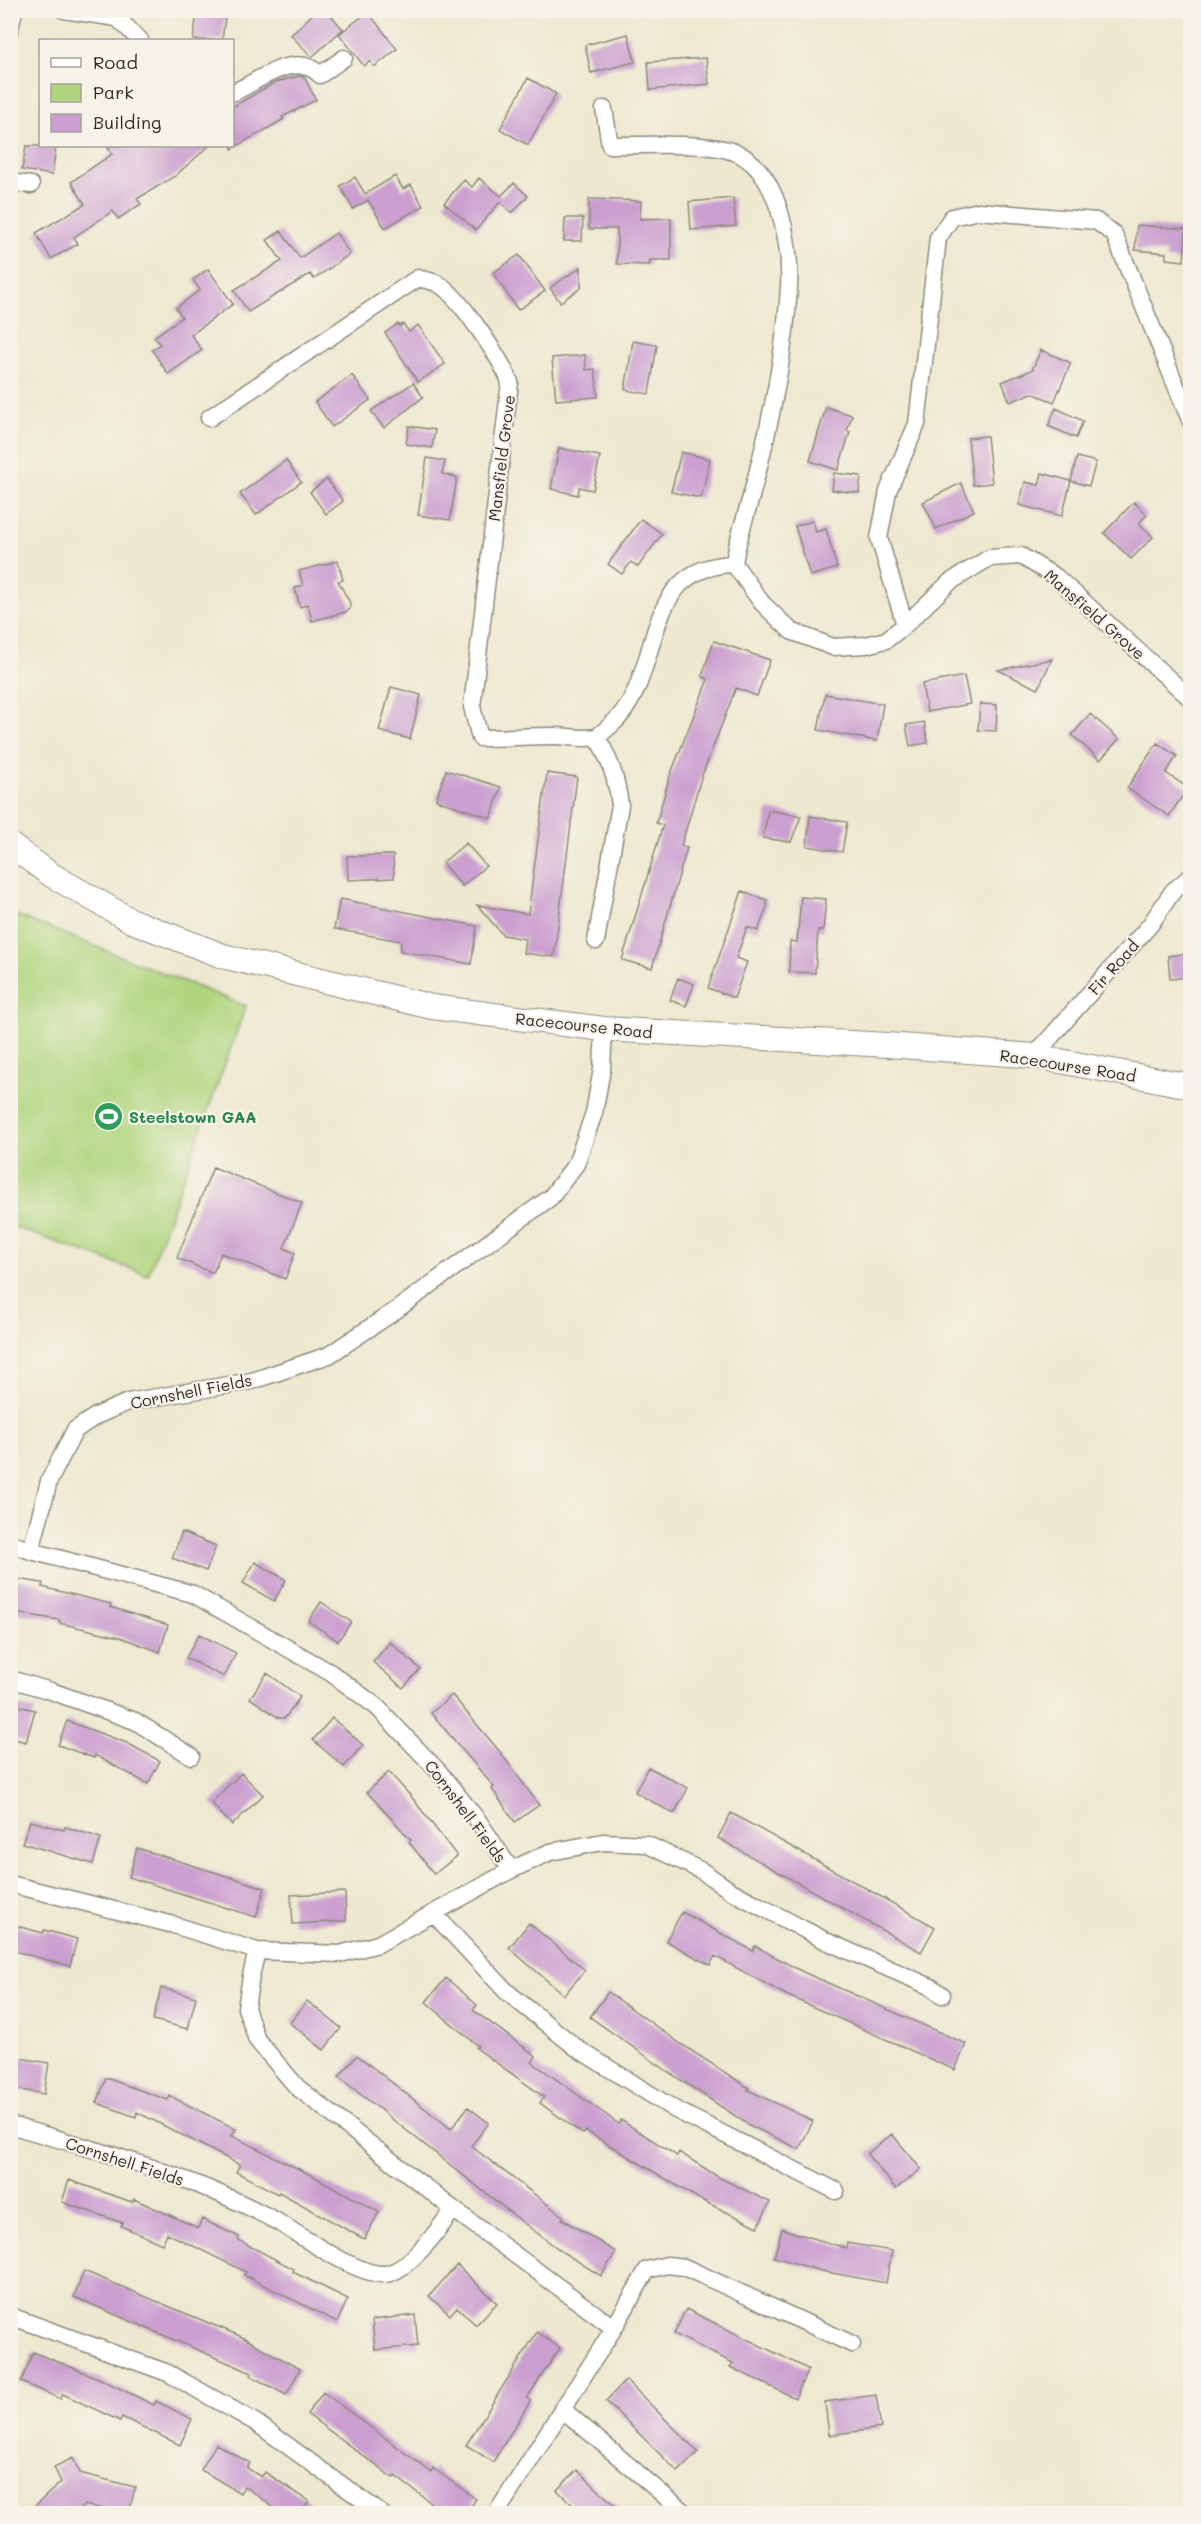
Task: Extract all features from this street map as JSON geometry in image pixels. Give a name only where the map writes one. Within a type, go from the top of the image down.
[{"type":"street","points":[[10,29],[14,10]]},
{"type":"street","points":[[64,10],[117,18],[139,39]]},
{"type":"street","points":[[234,92],[294,64],[313,67],[320,75],[344,58]]},
{"type":"street","points":[[596,941],[620,805],[617,782],[609,757],[597,737],[616,721],[632,699],[663,609],[674,590],[692,573],[715,564],[734,564],[737,539],[752,494],[778,373],[789,286],[787,249],[778,203],[765,178],[741,155],[716,147],[610,145],[604,109]]},
{"type":"street","points":[[10,182],[31,185]]},
{"type":"street","points":[[905,625],[879,538],[888,491],[917,424],[938,238],[952,217],[979,211],[1096,221],[1114,234],[1191,420]]},
{"type":"street","name":"Mansfield Grove","points":[[209,418],[418,278],[441,285],[462,308],[505,368],[510,382],[472,707],[480,738],[597,737]]},
{"type":"street","name":"Mansfield Grove","points":[[734,564],[762,603],[791,631],[833,647],[866,645],[886,640],[950,582],[989,558],[1021,556],[1056,577],[1191,698]]},
{"type":"street","name":"Racecourse Road","points":[[10,845],[53,876],[132,921],[223,956],[432,1007],[604,1029],[1034,1056],[1191,1086]]},
{"type":"street","name":"Fir Road","points":[[1034,1056],[1150,925],[1173,891],[1191,877]]},
{"type":"street","name":"Cornshell Fields","points":[[511,1870],[479,1822],[439,1772],[376,1707],[331,1673],[193,1594],[31,1551],[50,1481],[75,1430],[128,1402],[252,1381],[329,1355],[392,1313],[551,1197],[576,1164],[594,1113],[602,1069],[604,1029]]},
{"type":"street","points":[[10,1543],[31,1551]]},
{"type":"street","points":[[10,1679],[135,1721],[191,1756]]},
{"type":"street","name":"Cornshell Fields","points":[[10,1884],[174,1925],[257,1951],[340,1954],[378,1944],[511,1870],[550,1852],[603,1842],[646,1844],[702,1870],[731,1891],[826,1941],[931,1987],[942,1995]]},
{"type":"street","points":[[434,1914],[507,1992],[578,2049],[674,2109],[836,2191]]},
{"type":"street","points":[[257,1951],[250,1976],[246,2008],[257,2040],[297,2087],[453,2209],[614,2328]]},
{"type":"street","name":"Cornshell Fields","points":[[10,2125],[166,2171],[275,2220],[322,2249],[367,2271],[387,2274],[410,2261],[438,2232],[453,2209]]},
{"type":"street","points":[[495,2514],[614,2328],[647,2270],[667,2265],[684,2267],[852,2344]]},
{"type":"street","points":[[10,2316],[168,2373],[255,2421],[382,2514]]},
{"type":"street","points":[[562,2409],[686,2514]]},
{"type":"green space","name":"Steelstown GAA","points":[[11,913],[246,1006],[148,1275],[11,1226]]},
{"type":"building","points":[[317,10],[326,10],[343,29],[312,57],[291,35]]},
{"type":"building","points":[[368,12],[397,49],[374,67],[370,61],[364,66],[339,34]]},
{"type":"building","points":[[197,13],[225,17],[222,39],[193,39]]},
{"type":"building","points":[[628,34],[635,62],[591,73],[585,45]]},
{"type":"building","points":[[706,58],[709,84],[650,90],[648,62]]},
{"type":"building","points":[[299,76],[304,77],[316,100],[282,117],[284,119],[232,149],[234,147],[234,106],[276,82]]},
{"type":"building","points":[[528,78],[556,94],[528,145],[500,129]]},
{"type":"building","points":[[26,146],[56,147],[52,175],[22,170]]},
{"type":"building","points":[[108,147],[208,147],[175,176],[137,199],[141,204],[118,219],[113,211],[74,237],[78,244],[51,259],[36,233],[85,204],[71,182],[112,154]]},
{"type":"building","points":[[395,176],[403,189],[411,185],[423,206],[385,228],[368,200],[353,209],[340,186],[355,177],[365,194]]},
{"type":"building","points":[[479,178],[501,196],[514,183],[528,196],[512,213],[500,202],[476,230],[444,203],[464,180],[472,187]]},
{"type":"building","points":[[733,198],[736,226],[691,230],[689,202]]},
{"type":"building","points":[[589,199],[641,201],[640,219],[671,218],[671,260],[650,260],[650,265],[617,264],[617,229],[589,229]]},
{"type":"building","points":[[565,218],[583,218],[582,241],[564,241]]},
{"type":"building","points":[[1137,225],[1186,229],[1184,261],[1166,259],[1166,253],[1135,250]]},
{"type":"building","points":[[281,231],[300,258],[336,233],[350,254],[314,279],[310,274],[248,312],[234,290],[282,261],[267,240]]},
{"type":"building","points":[[519,255],[545,291],[518,310],[493,273]]},
{"type":"building","points":[[581,267],[581,288],[560,302],[550,288]]},
{"type":"building","points":[[208,269],[233,304],[191,335],[202,350],[168,374],[152,350],[160,344],[154,337],[182,317],[176,308],[200,290],[193,280]]},
{"type":"building","points":[[398,324],[400,326],[403,324],[409,332],[418,325],[445,364],[418,382],[385,333]]},
{"type":"building","points":[[633,341],[657,345],[649,394],[625,390]]},
{"type":"building","points":[[1041,350],[1071,363],[1054,402],[1032,393],[1010,402],[1002,382],[1032,370]]},
{"type":"building","points":[[585,355],[586,370],[595,369],[598,397],[556,400],[552,358]]},
{"type":"building","points":[[352,375],[370,400],[332,427],[315,402]]},
{"type":"building","points":[[413,383],[423,397],[384,428],[371,411]]},
{"type":"building","points":[[826,407],[852,415],[847,431],[850,432],[838,470],[810,461]]},
{"type":"building","points":[[1056,408],[1083,421],[1076,438],[1048,426]]},
{"type":"building","points":[[409,426],[435,430],[432,448],[406,444]]},
{"type":"building","points":[[987,436],[992,483],[973,485],[968,438]]},
{"type":"building","points":[[559,448],[600,456],[593,490],[579,487],[578,495],[551,489]]},
{"type":"building","points":[[681,452],[710,459],[701,498],[671,492]]},
{"type":"building","points":[[1077,457],[1096,462],[1089,486],[1071,481]]},
{"type":"building","points":[[427,458],[445,461],[442,474],[457,477],[450,520],[418,515]]},
{"type":"building","points":[[286,460],[301,482],[256,515],[240,494]]},
{"type":"building","points":[[834,473],[861,476],[859,493],[832,490]]},
{"type":"building","points":[[1042,473],[1071,481],[1062,516],[1019,505],[1025,482],[1039,485]]},
{"type":"building","points":[[327,479],[343,501],[326,514],[310,492]]},
{"type":"building","points":[[961,483],[974,511],[936,529],[923,502]]},
{"type":"building","points":[[1134,502],[1147,515],[1139,523],[1153,537],[1131,559],[1104,533]]},
{"type":"building","points":[[641,519],[662,534],[638,567],[631,562],[622,574],[608,564]]},
{"type":"building","points":[[813,521],[816,532],[826,529],[837,568],[810,576],[795,526]]},
{"type":"building","points":[[338,561],[343,580],[338,581],[350,603],[350,609],[312,621],[308,604],[300,607],[295,588],[303,585],[299,571]]},
{"type":"building","points":[[714,641],[770,660],[757,696],[736,688],[701,778],[681,846],[687,848],[652,968],[622,960],[663,825],[656,823],[670,776],[708,679],[702,676]]},
{"type":"building","points":[[1052,659],[1038,689],[998,670]]},
{"type":"building","points":[[964,676],[970,704],[927,712],[922,684]]},
{"type":"building","points":[[391,687],[421,695],[410,739],[379,731]]},
{"type":"building","points":[[825,694],[883,704],[877,741],[818,730]]},
{"type":"building","points":[[980,704],[997,705],[996,731],[978,730]]},
{"type":"building","points":[[1090,714],[1119,739],[1100,760],[1072,735]]},
{"type":"building","points":[[924,722],[928,743],[910,746],[906,725]]},
{"type":"building","points":[[1157,743],[1177,756],[1166,773],[1188,788],[1169,816],[1127,788]]},
{"type":"building","points":[[446,770],[501,787],[491,818],[436,800]]},
{"type":"building","points":[[547,773],[577,777],[554,957],[523,953],[525,939],[503,935],[477,905],[528,914]]},
{"type":"building","points":[[768,810],[801,816],[791,842],[763,838]]},
{"type":"building","points":[[810,816],[847,822],[842,852],[807,846]]},
{"type":"building","points":[[466,843],[486,866],[462,886],[442,863]]},
{"type":"building","points":[[393,855],[394,878],[348,880],[347,856]]},
{"type":"building","points":[[742,891],[767,900],[767,907],[758,931],[747,927],[736,958],[747,962],[734,998],[708,988]]},
{"type":"building","points":[[801,897],[826,899],[823,931],[818,930],[815,973],[789,972],[790,941],[797,942]]},
{"type":"building","points":[[340,899],[477,926],[471,964],[400,951],[401,941],[334,929]]},
{"type":"building","points":[[1191,953],[1191,977],[1170,979],[1168,956]]},
{"type":"building","points":[[678,978],[694,984],[686,1006],[670,1000]]},
{"type":"building","points":[[213,1167],[302,1203],[284,1248],[295,1253],[285,1279],[221,1253],[213,1273],[177,1258]]},
{"type":"building","points":[[182,1532],[216,1546],[206,1571],[172,1558]]},
{"type":"building","points":[[255,1562],[286,1580],[274,1601],[243,1583]]},
{"type":"building","points":[[10,1578],[43,1583],[42,1587],[111,1604],[110,1607],[168,1625],[160,1652],[120,1637],[59,1623],[60,1620],[10,1612]]},
{"type":"building","points":[[321,1602],[351,1622],[338,1641],[308,1621]]},
{"type":"building","points":[[199,1634],[236,1653],[224,1677],[186,1658]]},
{"type":"building","points":[[390,1642],[420,1669],[403,1688],[373,1662]]},
{"type":"building","points":[[267,1673],[300,1697],[285,1718],[279,1718],[250,1698]]},
{"type":"building","points":[[452,1695],[501,1753],[539,1805],[515,1822],[492,1789],[494,1787],[431,1713]]},
{"type":"building","points":[[10,1704],[35,1710],[26,1742],[10,1738]]},
{"type":"building","points":[[332,1718],[363,1745],[344,1767],[313,1740]]},
{"type":"building","points":[[67,1721],[127,1743],[160,1761],[148,1784],[95,1755],[94,1758],[58,1745]]},
{"type":"building","points":[[648,1767],[688,1788],[674,1814],[635,1792]]},
{"type":"building","points":[[389,1772],[457,1856],[434,1874],[409,1842],[411,1840],[367,1792]]},
{"type":"building","points":[[241,1773],[263,1795],[232,1825],[211,1803]]},
{"type":"building","points":[[731,1813],[935,1927],[921,1952],[718,1838]]},
{"type":"building","points":[[30,1821],[64,1830],[65,1827],[101,1838],[93,1864],[22,1843]]},
{"type":"building","points":[[137,1848],[265,1888],[256,1917],[129,1877]]},
{"type":"building","points":[[345,1892],[346,1921],[293,1924],[291,1895]]},
{"type":"building","points":[[682,1912],[753,1951],[755,1946],[803,1972],[966,2044],[955,2070],[786,1995],[715,1956],[710,1965],[666,1941]]},
{"type":"building","points":[[529,1923],[585,1970],[564,1995],[509,1948]]},
{"type":"building","points":[[10,1924],[77,1939],[70,1966],[10,1950]]},
{"type":"building","points":[[446,1978],[477,2005],[473,2010],[536,2056],[532,2062],[619,2124],[621,2120],[677,2156],[679,2152],[720,2178],[770,2202],[758,2227],[699,2199],[586,2131],[583,2134],[540,2103],[544,2097],[476,2048],[478,2046],[426,2002]]},
{"type":"building","points":[[161,1988],[196,1997],[188,2029],[153,2020]]},
{"type":"building","points":[[608,1992],[681,2044],[749,2088],[748,2090],[813,2121],[799,2149],[749,2125],[590,2017]]},
{"type":"building","points":[[307,2001],[341,2028],[324,2050],[290,2023]]},
{"type":"building","points":[[357,2055],[451,2129],[468,2107],[489,2123],[471,2146],[564,2217],[562,2219],[616,2252],[601,2276],[564,2253],[525,2224],[339,2077]]},
{"type":"building","points":[[10,2056],[49,2063],[44,2094],[10,2088]]},
{"type":"building","points":[[106,2078],[168,2100],[170,2096],[236,2129],[232,2136],[379,2212],[364,2239],[279,2192],[278,2194],[236,2172],[240,2165],[137,2112],[136,2117],[97,2103]]},
{"type":"building","points":[[892,2134],[921,2169],[896,2189],[867,2154]]},
{"type":"building","points":[[69,2180],[132,2202],[134,2199],[198,2228],[202,2219],[239,2237],[238,2240],[294,2269],[293,2272],[348,2299],[337,2322],[244,2275],[246,2272],[167,2233],[162,2244],[121,2226],[123,2223],[62,2202]]},
{"type":"building","points":[[782,2229],[846,2248],[847,2243],[892,2251],[886,2283],[821,2271],[774,2257]]},
{"type":"building","points":[[457,2265],[497,2303],[476,2325],[457,2307],[450,2315],[429,2296]]},
{"type":"building","points":[[84,2271],[240,2336],[300,2369],[286,2395],[251,2376],[252,2373],[74,2297]]},
{"type":"building","points":[[686,2309],[808,2369],[795,2398],[730,2367],[733,2363],[674,2334]]},
{"type":"building","points":[[415,2315],[418,2346],[375,2350],[372,2320]]},
{"type":"building","points":[[537,2332],[560,2348],[527,2398],[531,2400],[493,2462],[466,2445]]},
{"type":"building","points":[[33,2352],[96,2377],[154,2405],[156,2401],[192,2419],[180,2445],[122,2417],[120,2421],[63,2394],[61,2399],[21,2382]]},
{"type":"building","points":[[626,2380],[698,2452],[678,2472],[606,2401]]},
{"type":"building","points":[[323,2392],[431,2472],[433,2468],[476,2499],[466,2514],[446,2514],[307,2414]]},
{"type":"building","points":[[876,2395],[881,2428],[829,2435],[825,2402]]},
{"type":"building","points":[[216,2444],[250,2463],[247,2468],[261,2477],[265,2472],[309,2501],[300,2514],[283,2514],[244,2486],[240,2493],[201,2470]]},
{"type":"building","points":[[73,2458],[80,2473],[135,2487],[129,2514],[85,2505],[74,2514],[26,2514],[61,2482],[54,2467]]},
{"type":"building","points":[[577,2470],[624,2514],[582,2514],[557,2490]]},
{"type":"place","name":"Steelstown GAA","points":[[108,1116]]}]
